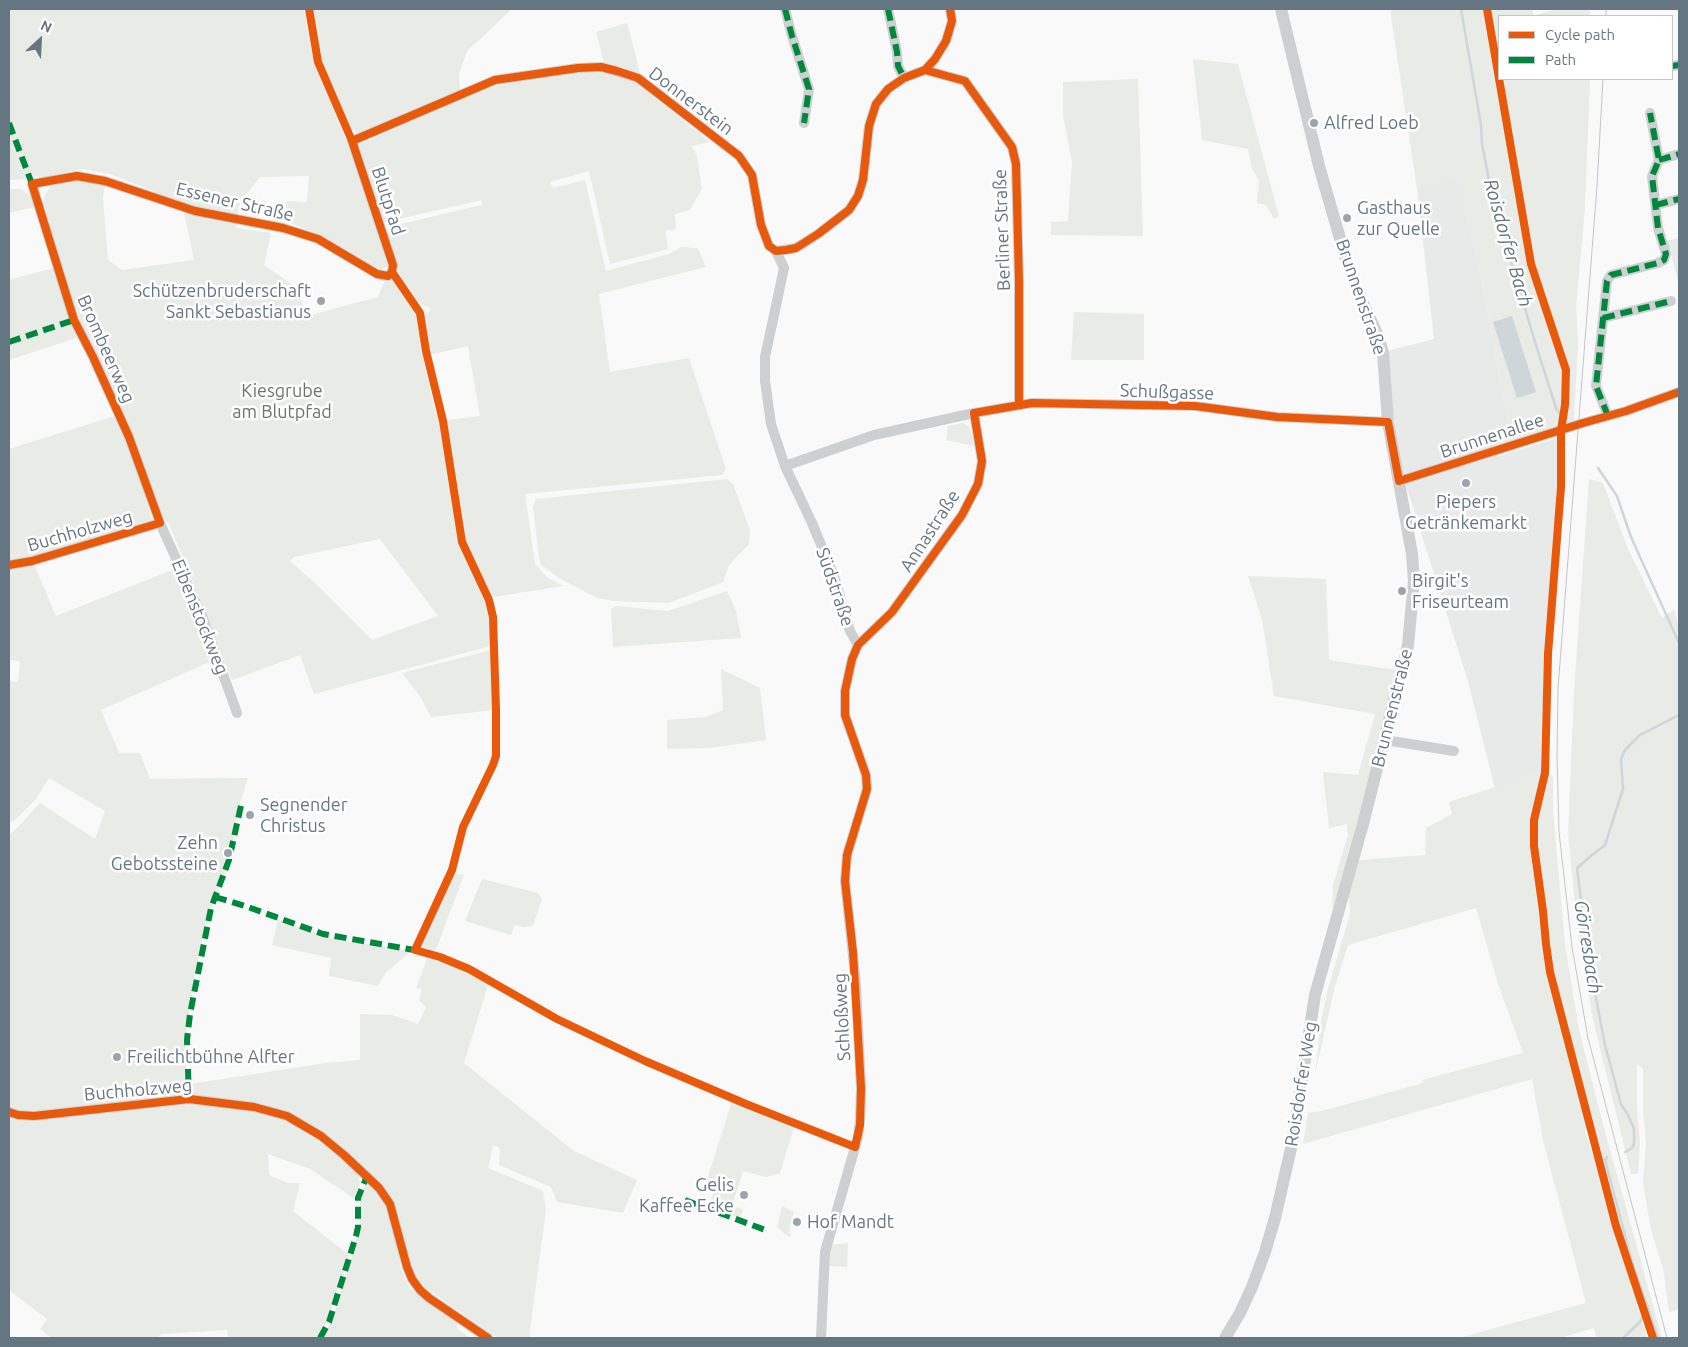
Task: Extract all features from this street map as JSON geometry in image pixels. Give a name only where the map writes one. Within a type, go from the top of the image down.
[{"type":"street","points":[[786,9],[792,36],[809,90],[804,123]]},
{"type":"street","points":[[888,9],[898,66],[904,78]]},
{"type":"street","points":[[776,251],[796,248],[849,210],[858,196],[863,180],[869,126],[876,104],[888,89],[904,78],[925,70],[935,59],[946,41],[952,21],[950,9]]},
{"type":"street","name":"Brunnenstraße","points":[[1281,9],[1319,166],[1346,258],[1356,288],[1378,336],[1383,353],[1388,422],[1412,554],[1414,581],[1408,645],[1363,824]]},
{"type":"street","name":"Donnerstein","points":[[352,140],[495,80],[578,68],[601,67],[617,71],[638,78],[739,156],[752,175],[762,225],[769,246],[776,251],[784,268]]},
{"type":"street","name":"Berliner Straße","points":[[925,70],[965,81],[1012,147],[1016,164],[1019,282],[1019,404]]},
{"type":"street","points":[[1608,416],[1596,386],[1607,280],[1611,275],[1658,263],[1664,260],[1666,254],[1658,228],[1652,176],[1658,160],[1650,113]]},
{"type":"street","name":"Blutpfad","points":[[352,140],[393,265],[392,272]]},
{"type":"street","points":[[1658,160],[1679,154]]},
{"type":"street","name":"Essener Straße","points":[[32,184],[77,176],[105,181],[195,211],[301,233],[318,239],[376,274],[388,276],[392,272]]},
{"type":"street","name":"Brombeerweg","points":[[32,184],[74,320],[129,437],[160,523]]},
{"type":"street","points":[[1656,205],[1679,199]]},
{"type":"street","points":[[785,466],[771,424],[765,381],[765,357],[784,268],[796,248]]},
{"type":"street","points":[[1603,318],[1671,301]]},
{"type":"street","name":"Brunnenallee","points":[[1399,481],[1679,392]]},
{"type":"street","name":"Schußgasse","points":[[785,466],[874,435],[1019,404],[1195,406],[1277,417],[1388,422]]},
{"type":"street","name":"Annastraße","points":[[858,645],[892,612],[962,515],[978,484],[982,461],[974,413]]},
{"type":"street","name":"Südstraße","points":[[785,466],[834,576],[850,631],[858,645],[852,659],[845,691],[845,715],[866,775],[867,789],[847,855],[845,884]]},
{"type":"street","name":"Buchholzweg","points":[[9,565],[32,561],[160,523]]},
{"type":"street","name":"Eibenstockweg","points":[[160,523],[202,616],[237,713]]},
{"type":"street","points":[[1385,740],[1454,751]]},
{"type":"street","name":"Roisdorfer Weg","points":[[1225,1338],[1240,1313],[1252,1287],[1275,1218],[1292,1144],[1311,1017],[1319,979],[1363,824]]},
{"type":"street","name":"Schloßweg","points":[[821,1338],[826,1252],[858,1137],[860,1120],[861,1088],[856,984],[845,884]]},
{"type":"street","name":"Buchholzweg","points":[[9,1112],[23,1116],[34,1116],[189,1099],[254,1107],[287,1116],[321,1136],[379,1188],[390,1204],[412,1279],[420,1290],[488,1338]]},
{"type":"shaded area","points":[[1457,176],[1479,267],[1508,421],[1493,446],[1496,457],[1558,438],[1558,478],[1541,730],[1541,772],[1495,788],[1467,678],[1402,473],[1387,351],[1434,339],[1417,189]]},
{"type":"shaded area","points":[[1679,238],[1679,284],[1667,241]]},
{"type":"shaded area","points":[[1512,316],[1536,392],[1517,398],[1493,322]]},
{"type":"green space","name":"Kiesgrube am Blutpfad","points":[[9,9],[304,9],[314,62],[350,149],[453,102],[495,86],[578,72],[602,73],[604,62],[596,32],[627,23],[644,89],[710,142],[692,146],[697,156],[702,189],[690,210],[675,214],[676,229],[665,231],[668,249],[610,264],[589,171],[550,182],[553,188],[585,180],[606,271],[669,254],[681,247],[698,248],[706,267],[599,294],[610,372],[689,358],[726,469],[722,475],[525,494],[535,564],[548,578],[563,586],[485,600],[491,617],[490,646],[314,694],[300,655],[232,680],[207,619],[199,623],[214,660],[101,710],[119,753],[140,753],[150,779],[248,778],[241,799],[229,860],[207,914],[193,986],[185,1042],[187,1100],[278,1116],[334,1151],[359,1175],[360,1184],[355,1199],[310,1169],[268,1154],[269,1174],[271,1176],[288,1183],[300,1183],[293,1211],[349,1255],[327,1322],[317,1338],[228,1338],[227,1330],[162,1334],[157,1338],[52,1338],[40,1329],[47,1319],[9,1290],[9,835],[40,803],[95,839],[105,811],[49,778],[35,800],[14,821],[9,822],[9,681],[18,682],[20,661],[9,660],[9,568],[34,564],[56,616],[177,568],[196,617],[206,613],[169,524],[162,516],[79,337],[9,360],[9,280],[57,267],[35,207],[9,213],[9,189],[21,189],[42,204],[46,193],[52,185],[77,179],[105,185],[103,198],[108,260],[122,270],[194,260],[184,212],[170,199],[110,174],[82,169],[40,178],[36,176],[26,179],[9,180]],"holes":[[[309,176],[307,202],[286,201],[285,221],[321,235],[380,270],[389,266],[377,224],[482,200],[482,205],[396,225],[390,229],[388,234],[399,276],[416,301],[431,309],[424,316],[416,315],[403,291],[393,280],[384,282],[378,297],[307,316],[297,288],[264,265],[271,233],[236,228],[240,202],[260,177]],[[468,346],[480,416],[440,421],[434,408],[423,356]],[[451,482],[455,484],[463,523],[458,524]],[[380,539],[438,616],[372,640],[315,583],[290,561],[294,557]]]},
{"type":"green space","points":[[312,9],[509,9],[510,11],[467,51],[459,74],[460,90],[359,133],[349,127],[321,60]]},
{"type":"green space","points":[[1390,9],[1532,9],[1533,15],[1498,15],[1498,80],[1590,80],[1585,208],[1576,307],[1578,344],[1574,421],[1493,446],[1487,428],[1508,421],[1479,267],[1457,177],[1417,189]]},
{"type":"green space","points":[[1556,9],[1590,9],[1590,15],[1536,15]]},
{"type":"green space","points":[[1193,59],[1238,64],[1279,216],[1274,219],[1266,205],[1257,203],[1259,181],[1252,168],[1248,149],[1202,140]]},
{"type":"green space","points":[[1138,79],[1143,236],[1051,235],[1051,222],[1068,221],[1072,162],[1063,115],[1063,82]]},
{"type":"green space","points":[[1074,312],[1144,314],[1144,360],[1071,360]]},
{"type":"green space","points":[[115,416],[136,465],[152,520],[24,559],[9,559],[9,449]]},
{"type":"green space","points":[[963,423],[970,428],[974,446],[946,440],[948,426]]},
{"type":"green space","points":[[727,479],[733,484],[750,530],[749,544],[729,565],[723,582],[669,603],[614,601],[597,598],[559,578],[540,564],[533,507],[536,499]]},
{"type":"green space","points":[[1589,479],[1603,483],[1629,551],[1662,618],[1674,610],[1679,626],[1679,1310],[1669,1312],[1663,1268],[1651,1230],[1643,1182],[1646,1144],[1643,1109],[1643,1069],[1637,1064],[1637,1110],[1640,1142],[1638,1174],[1631,1174],[1594,1024],[1579,941],[1568,833],[1574,691]]},
{"type":"green space","points":[[1248,576],[1326,579],[1329,660],[1396,670],[1343,879],[1332,910],[1333,885],[1348,835],[1347,824],[1329,828],[1323,772],[1358,775],[1375,714],[1274,696],[1262,619]]},
{"type":"green space","points":[[727,591],[736,611],[741,638],[613,647],[611,609],[616,606],[668,611]]},
{"type":"green space","points":[[491,650],[494,710],[431,717],[421,698],[402,673]]},
{"type":"green space","points":[[721,669],[760,688],[766,740],[710,748],[667,749],[667,720],[706,717],[723,710]]},
{"type":"green space","points":[[1541,772],[1553,776],[1553,811],[1565,944],[1579,1030],[1662,1338],[1656,1338],[1625,1246],[1593,1127],[1585,1130],[1647,1338],[1597,1338],[1594,1328],[1560,1338],[1459,1338],[1586,1303],[1543,1140],[1532,1079],[1303,1144],[1308,1113],[1322,1111],[1423,1083],[1422,1080],[1523,1053],[1498,984],[1476,908],[1348,945],[1335,986],[1315,1074],[1321,1021],[1329,985],[1350,914],[1349,895],[1359,860],[1425,855],[1426,828],[1452,814],[1449,802]]},
{"type":"green space","points":[[453,873],[464,875],[435,952],[425,949],[421,943]]},
{"type":"green space","points":[[482,879],[538,893],[542,899],[533,926],[515,925],[511,935],[465,921]]},
{"type":"green space","points":[[278,920],[334,939],[412,951],[386,972],[378,986],[329,976],[331,958],[272,945]]},
{"type":"green space","points":[[428,956],[468,971],[489,982],[464,1063],[574,1151],[637,1180],[623,1213],[557,1202],[551,1187],[499,1165],[500,1148],[493,1145],[488,1168],[543,1191],[546,1209],[529,1338],[497,1338],[426,1288],[414,1273],[393,1201],[305,1122],[191,1096],[190,1084],[326,1063],[360,1060],[360,1014],[392,1015],[418,1024],[426,1007],[419,1000],[422,989],[416,988]]},
{"type":"green space","points":[[732,1101],[794,1127],[780,1173],[766,1177],[743,1171],[732,1206],[743,1209],[740,1218],[709,1206],[715,1187],[706,1183]]},
{"type":"green space","points":[[371,1184],[386,1204],[398,1248],[400,1266],[410,1289],[458,1322],[457,1329],[471,1338],[323,1338],[334,1314],[360,1230],[362,1192],[366,1185]]},
{"type":"green space","points":[[782,1206],[794,1212],[790,1226],[790,1237],[777,1227]]},
{"type":"green space","points":[[848,1243],[847,1267],[828,1266],[830,1245]]},
{"type":"waterway","name":"Roisdorfer Bach","points":[[1461,9],[1493,201],[1535,342],[1556,408],[1560,414]]},
{"type":"waterway","name":"Roisdorfer Bach","points":[[1598,468],[1617,496],[1631,537],[1679,643]]},
{"type":"waterway","name":"Görresbach","points":[[1625,1152],[1632,1148],[1634,1144],[1634,1129],[1621,1104],[1605,1045],[1588,956],[1577,868],[1605,845],[1623,789],[1621,759],[1625,750],[1640,735],[1679,715]]},
{"type":"waterway","name":"Görresbach","points":[[1607,1157],[1605,1160],[1632,1262],[1658,1338]]},
{"type":"waterway","points":[[1623,1338],[1640,1322],[1648,1306]]},
{"type":"tram line","points":[[1606,9],[1606,15]]},
{"type":"tram line","points":[[1603,80],[1597,186],[1558,688],[1559,832],[1572,947],[1588,1038],[1667,1338]]},
{"type":"marked path","points":[[785,9],[809,89],[804,123]]},
{"type":"marked path","points":[[888,9],[898,66],[904,78]]},
{"type":"marked path","points":[[1673,66],[1679,65]]},
{"type":"marked path","points":[[1608,416],[1596,386],[1607,281],[1611,275],[1658,263],[1664,260],[1666,254],[1658,228],[1652,176],[1659,160],[1650,113]]},
{"type":"marked path","points":[[9,123],[32,184]]},
{"type":"marked path","points":[[1659,160],[1679,154]]},
{"type":"marked path","points":[[1656,205],[1679,199]]},
{"type":"marked path","points":[[1603,318],[1671,301]]},
{"type":"marked path","points":[[9,342],[74,320]]},
{"type":"marked path","points":[[189,1099],[187,1040],[190,1014],[211,908],[229,860],[242,801]]},
{"type":"marked path","points":[[215,897],[323,934],[420,951]]},
{"type":"marked path","points":[[320,1338],[329,1322],[356,1236],[358,1227],[358,1198],[367,1176]]},
{"type":"marked path","points":[[685,1200],[768,1231]]},
{"type":"cycle path","points":[[309,9],[318,62],[352,141],[393,265],[392,272],[420,313],[426,351],[443,421],[462,542],[489,600],[493,617],[496,756],[463,827],[452,870],[415,950],[440,957],[469,969],[557,1019],[645,1061],[746,1104],[855,1147],[860,1125],[861,1088],[853,952],[845,881],[847,855],[867,789],[866,775],[845,715],[845,691],[852,659],[858,645],[892,612],[962,515],[978,484],[982,461],[974,413],[1032,403],[1195,406],[1277,417],[1388,422],[1399,481],[1626,411],[1679,392]]},
{"type":"cycle path","points":[[352,141],[495,80],[578,68],[601,67],[638,78],[739,156],[752,175],[761,225],[769,246],[776,251],[796,248],[849,210],[858,196],[863,180],[869,126],[876,104],[888,89],[904,78],[925,70],[935,59],[946,41],[952,21],[950,9]]},
{"type":"cycle path","points":[[1487,9],[1498,73]]},
{"type":"cycle path","points":[[925,70],[965,81],[1012,147],[1016,164],[1019,282],[1019,404]]},
{"type":"cycle path","points":[[1499,80],[1531,264],[1566,370],[1565,405],[1561,430],[1561,487],[1548,654],[1545,773],[1534,820],[1534,846],[1550,972],[1616,1226],[1653,1338]]},
{"type":"cycle path","points":[[9,565],[32,561],[160,523],[129,437],[74,320],[32,184],[77,176],[105,181],[195,211],[283,228],[318,239],[377,274],[388,276],[392,272]]},
{"type":"cycle path","points":[[9,1112],[18,1115],[34,1116],[189,1099],[254,1107],[287,1116],[321,1136],[379,1188],[390,1204],[412,1279],[429,1298],[488,1338]]},
{"type":"place","name":"Alfred Loeb","points":[[1314,123]]},
{"type":"place","name":"Gasthaus zur Quelle","points":[[1347,218]]},
{"type":"place","name":"Schützenbruderschaft Sankt Sebastianus","points":[[321,301]]},
{"type":"place","name":"Piepers Getränkemarkt","points":[[1466,483]]},
{"type":"place","name":"Birgit's Friseurteam","points":[[1402,591]]},
{"type":"place","name":"Segnender Christus","points":[[250,815]]},
{"type":"place","name":"Zehn Gebotssteine","points":[[228,853]]},
{"type":"place","name":"Freilichtbühne Alfter","points":[[117,1057]]},
{"type":"place","name":"Gelis Kaffee Ecke","points":[[744,1195]]},
{"type":"place","name":"Hof Mandt","points":[[797,1222]]}]
